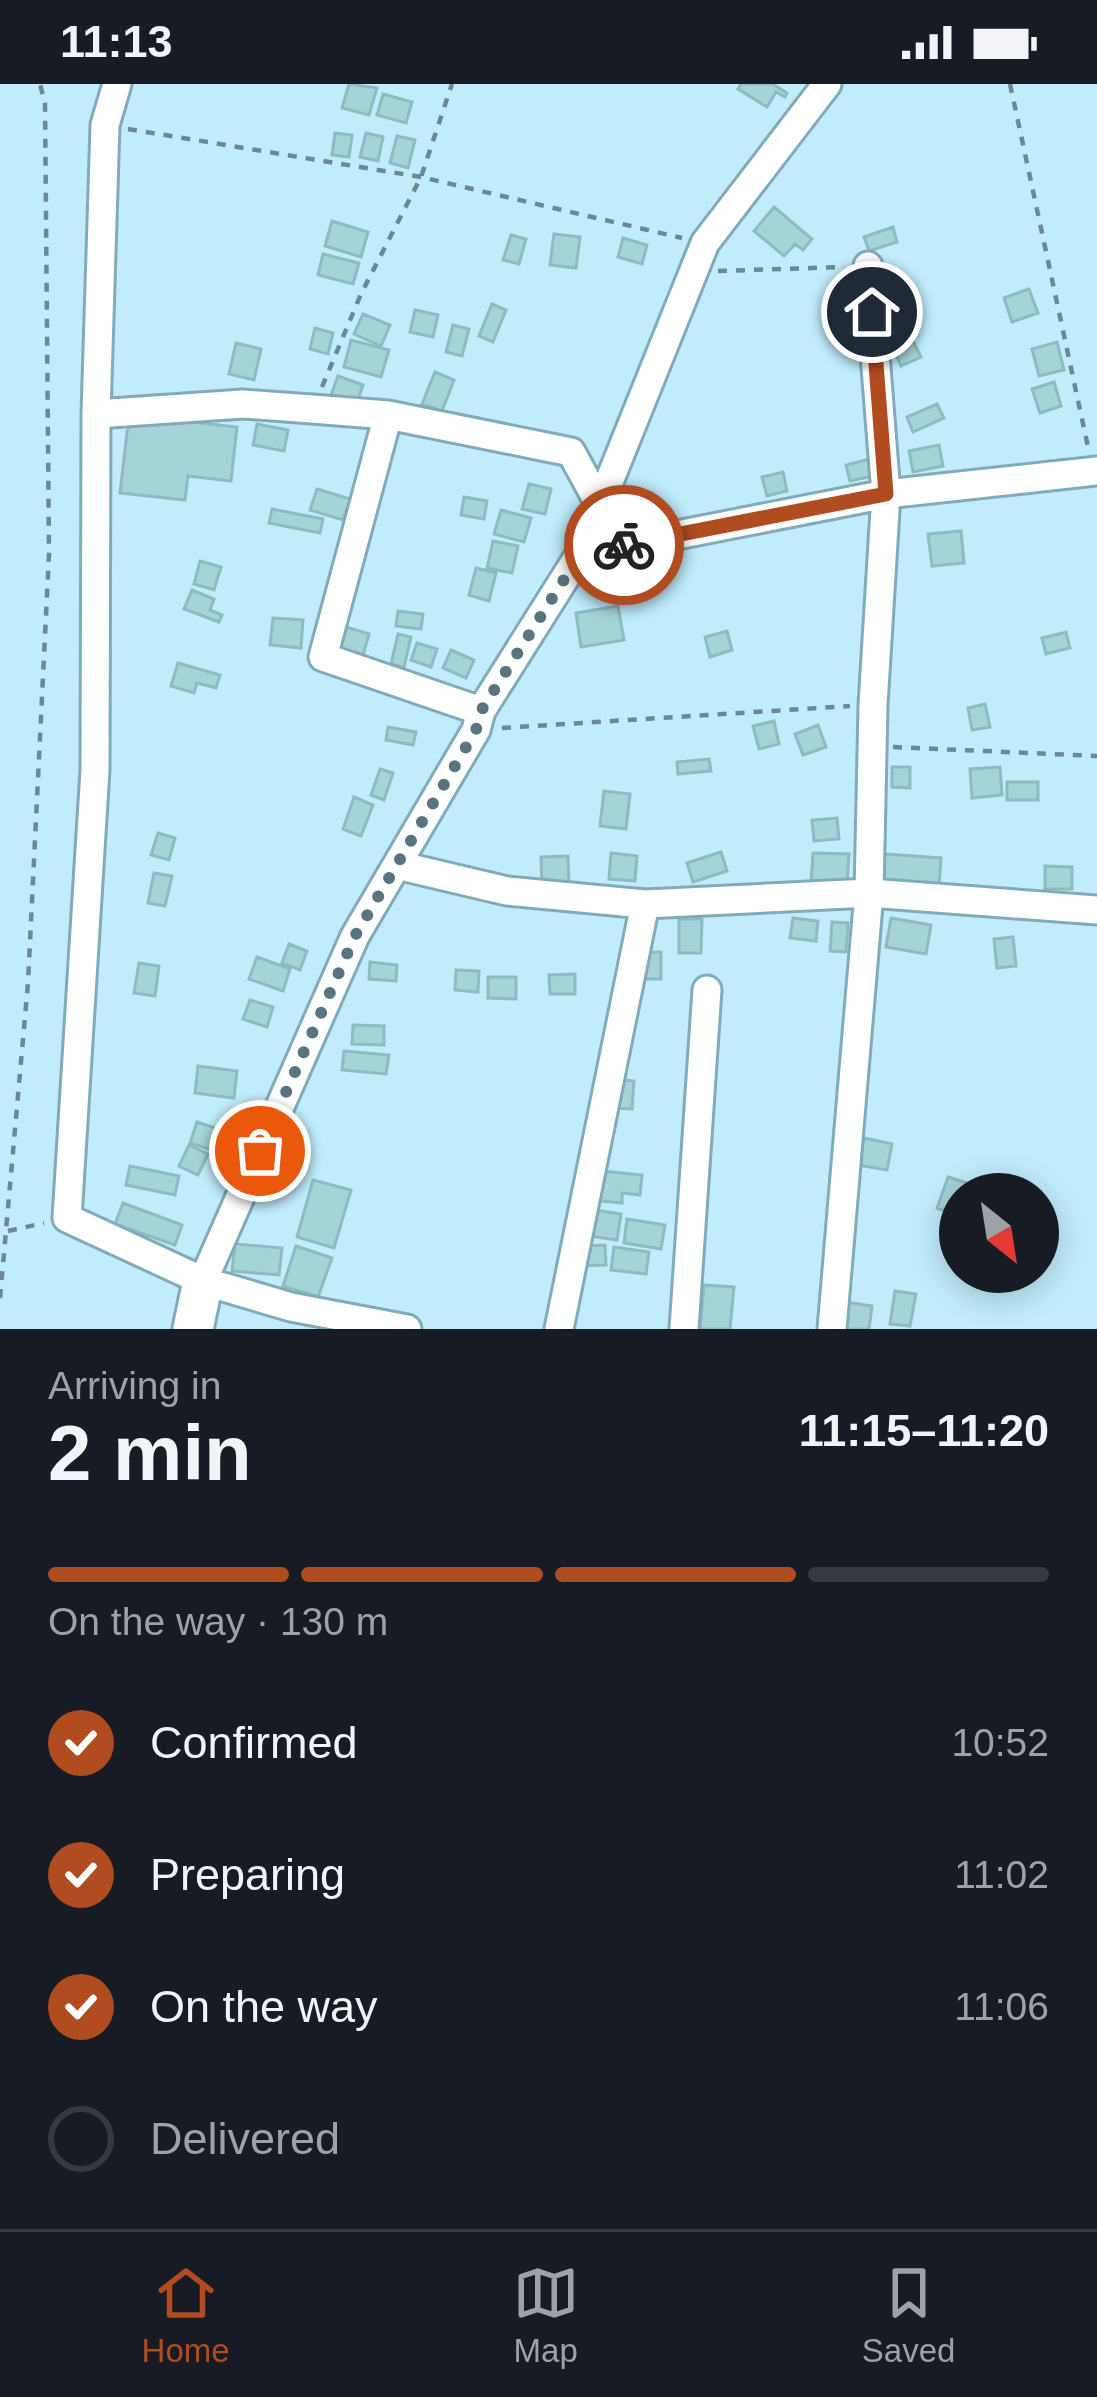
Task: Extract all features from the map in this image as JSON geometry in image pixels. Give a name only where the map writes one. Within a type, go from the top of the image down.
[{"type":"street","points":[[117,84],[105,125],[96,414],[95,770],[67,1218],[203,1281],[291,1306],[407,1329]]},
{"type":"street","points":[[193,1329],[203,1281],[355,936],[478,720],[580,554],[705,243],[827,84]]},
{"type":"street","points":[[832,1329],[869,893],[873,704],[886,494],[868,266]]},
{"type":"street","points":[[96,414],[243,404],[388,415],[571,452],[600,505]]},
{"type":"street","points":[[388,415],[323,657],[478,720]]},
{"type":"street","points":[[580,554],[886,494],[1095,471]]},
{"type":"street","points":[[397,865],[507,891],[645,904],[869,893],[1097,910]]},
{"type":"street","points":[[546,1329],[561,1329],[645,904]]},
{"type":"street","points":[[684,1329],[707,990]]},
{"type":"path","points":[[0,1298],[28,982],[49,554],[45,103],[40,84]]},
{"type":"path","points":[[312,409],[361,294],[421,176],[452,84]]},
{"type":"path","points":[[1010,84],[1095,471]]},
{"type":"path","points":[[105,125],[421,176],[705,243]]},
{"type":"path","points":[[693,272],[868,266]]},
{"type":"path","points":[[478,720],[873,704]]},
{"type":"path","points":[[873,747],[1097,756]]},
{"type":"path","points":[[6,1232],[67,1218]]},
{"type":"building","points":[[349,84],[377,88],[369,115],[342,108]]},
{"type":"building","points":[[741,84],[773,84],[787,93],[785,97],[776,92],[767,107],[738,89]]},
{"type":"building","points":[[383,94],[412,102],[406,123],[377,115]]},
{"type":"building","points":[[335,133],[352,135],[349,157],[332,155]]},
{"type":"building","points":[[366,133],[383,137],[378,161],[360,157]]},
{"type":"building","points":[[397,136],[415,140],[408,168],[390,163]]},
{"type":"building","points":[[774,207],[812,239],[803,250],[795,244],[784,256],[754,231]]},
{"type":"building","points":[[332,221],[368,232],[361,257],[325,246]]},
{"type":"building","points":[[893,227],[897,242],[869,251],[864,237]]},
{"type":"building","points":[[554,234],[580,237],[576,268],[550,265]]},
{"type":"building","points":[[511,235],[526,239],[519,264],[503,260]]},
{"type":"building","points":[[623,238],[647,245],[642,264],[618,257]]},
{"type":"building","points":[[323,254],[359,263],[353,284],[318,275]]},
{"type":"building","points":[[1029,289],[1038,313],[1012,322],[1004,298]]},
{"type":"building","points":[[492,304],[506,310],[493,342],[479,336]]},
{"type":"building","points":[[415,310],[438,315],[433,337],[410,332]]},
{"type":"building","points":[[363,314],[390,325],[381,346],[354,334]]},
{"type":"building","points":[[453,325],[469,329],[462,356],[446,352]]},
{"type":"building","points":[[315,328],[333,333],[328,354],[310,349]]},
{"type":"building","points":[[351,340],[389,350],[381,377],[344,367]]},
{"type":"building","points":[[913,341],[921,357],[901,366],[894,350]]},
{"type":"building","points":[[1057,342],[1064,370],[1039,376],[1032,349]]},
{"type":"building","points":[[236,343],[261,349],[254,380],[229,374]]},
{"type":"building","points":[[435,372],[454,380],[442,411],[422,404]]},
{"type":"building","points":[[338,376],[363,385],[355,408],[330,398]]},
{"type":"building","points":[[1054,382],[1061,406],[1040,413],[1032,389]]},
{"type":"building","points":[[937,404],[944,418],[913,432],[907,417]]},
{"type":"building","points":[[129,415],[237,427],[231,481],[188,476],[185,500],[120,493]]},
{"type":"building","points":[[257,424],[288,430],[284,451],[253,445]]},
{"type":"building","points":[[939,445],[943,466],[913,472],[909,451]]},
{"type":"building","points":[[869,459],[873,476],[850,481],[846,465]]},
{"type":"building","points":[[783,472],[787,491],[767,496],[762,477]]},
{"type":"building","points":[[529,484],[551,489],[545,514],[522,509]]},
{"type":"building","points":[[317,489],[350,499],[343,520],[310,510]]},
{"type":"building","points":[[464,497],[487,501],[484,519],[461,515]]},
{"type":"building","points":[[272,509],[323,519],[320,533],[269,523]]},
{"type":"building","points":[[501,510],[531,518],[524,542],[494,534]]},
{"type":"building","points":[[961,531],[964,563],[932,566],[928,534]]},
{"type":"building","points":[[493,541],[518,546],[512,573],[487,568]]},
{"type":"building","points":[[200,561],[221,567],[214,590],[194,584]]},
{"type":"building","points":[[476,568],[496,573],[489,601],[469,595]]},
{"type":"building","points":[[192,590],[214,599],[210,610],[222,615],[219,622],[184,609]]},
{"type":"building","points":[[618,606],[624,640],[581,647],[576,613]]},
{"type":"building","points":[[398,611],[423,614],[421,629],[396,626]]},
{"type":"building","points":[[273,618],[303,620],[301,648],[270,645]]},
{"type":"building","points":[[343,626],[369,634],[361,662],[335,654]]},
{"type":"building","points":[[727,631],[732,650],[710,657],[705,637]]},
{"type":"building","points":[[1066,632],[1070,648],[1046,654],[1042,638]]},
{"type":"building","points":[[398,634],[411,637],[404,667],[391,664]]},
{"type":"building","points":[[417,643],[437,649],[431,667],[411,660]]},
{"type":"building","points":[[451,650],[474,660],[466,678],[443,668]]},
{"type":"building","points":[[178,663],[220,675],[216,688],[197,683],[194,693],[171,686]]},
{"type":"building","points":[[985,704],[990,727],[972,730],[968,708]]},
{"type":"building","points":[[774,721],[779,744],[759,749],[753,726]]},
{"type":"building","points":[[818,725],[826,747],[803,755],[795,734]]},
{"type":"building","points":[[388,727],[416,732],[413,745],[386,740]]},
{"type":"building","points":[[709,759],[711,771],[678,774],[677,762]]},
{"type":"building","points":[[892,767],[910,767],[910,788],[892,787]]},
{"type":"building","points":[[1000,767],[1002,795],[972,798],[970,769]]},
{"type":"building","points":[[380,769],[393,773],[384,800],[371,795]]},
{"type":"building","points":[[1007,782],[1038,782],[1038,800],[1007,800]]},
{"type":"building","points":[[604,791],[630,794],[626,829],[600,826]]},
{"type":"building","points":[[354,797],[373,805],[361,836],[343,829]]},
{"type":"building","points":[[837,818],[839,839],[814,841],[812,820]]},
{"type":"building","points":[[158,833],[175,838],[169,860],[151,855]]},
{"type":"building","points":[[721,852],[727,871],[693,882],[687,863]]},
{"type":"building","points":[[611,853],[637,856],[635,881],[609,879]]},
{"type":"building","points":[[813,853],[849,854],[847,885],[811,883]]},
{"type":"building","points":[[885,854],[941,858],[939,886],[883,883]]},
{"type":"building","points":[[568,856],[569,885],[542,886],[541,857]]},
{"type":"building","points":[[1045,866],[1072,867],[1072,889],[1045,889]]},
{"type":"building","points":[[154,873],[172,876],[165,906],[148,903]]},
{"type":"building","points":[[793,918],[818,921],[816,941],[790,938]]},
{"type":"building","points":[[891,918],[931,925],[926,954],[886,947]]},
{"type":"building","points":[[679,919],[702,919],[701,953],[679,953]]},
{"type":"building","points":[[832,922],[848,923],[846,952],[830,951]]},
{"type":"building","points":[[1013,937],[1016,966],[997,968],[994,939]]},
{"type":"building","points":[[289,944],[307,951],[300,970],[282,963]]},
{"type":"building","points":[[636,952],[661,952],[661,979],[636,979]]},
{"type":"building","points":[[257,957],[290,969],[283,991],[249,979]]},
{"type":"building","points":[[370,962],[397,965],[396,981],[369,979]]},
{"type":"building","points":[[139,963],[159,966],[155,996],[134,993]]},
{"type":"building","points":[[456,970],[479,971],[478,992],[455,990]]},
{"type":"building","points":[[575,974],[575,994],[550,994],[549,975]]},
{"type":"building","points":[[488,977],[516,977],[516,999],[488,998]]},
{"type":"building","points":[[250,1000],[273,1007],[267,1027],[243,1019]]},
{"type":"building","points":[[353,1025],[384,1026],[384,1045],[352,1044]]},
{"type":"building","points":[[344,1051],[389,1055],[386,1074],[342,1070]]},
{"type":"building","points":[[198,1066],[237,1071],[234,1098],[195,1093]]},
{"type":"building","points":[[618,1079],[634,1081],[632,1109],[615,1108]]},
{"type":"building","points":[[197,1122],[218,1129],[212,1150],[190,1143]]},
{"type":"building","points":[[864,1138],[892,1144],[887,1170],[858,1165]]},
{"type":"building","points":[[189,1145],[208,1154],[198,1175],[179,1166]]},
{"type":"building","points":[[130,1166],[179,1176],[175,1195],[126,1185]]},
{"type":"building","points":[[603,1171],[642,1175],[640,1195],[622,1193],[622,1203],[600,1201]]},
{"type":"building","points":[[313,1180],[351,1190],[334,1248],[297,1237]]},
{"type":"building","points":[[123,1203],[182,1225],[175,1245],[115,1224]]},
{"type":"building","points":[[595,1210],[621,1214],[617,1240],[590,1236]]},
{"type":"building","points":[[627,1219],[665,1225],[661,1249],[624,1243]]},
{"type":"building","points":[[235,1244],[282,1248],[279,1275],[232,1271]]},
{"type":"building","points":[[605,1245],[606,1265],[582,1266],[582,1246]]},
{"type":"building","points":[[296,1246],[332,1258],[318,1297],[283,1286]]},
{"type":"building","points":[[614,1247],[649,1252],[646,1274],[611,1270]]},
{"type":"building","points":[[704,1285],[734,1287],[730,1329],[700,1329]]},
{"type":"building","points":[[895,1291],[916,1294],[910,1326],[890,1324]]},
{"type":"building","points":[[846,1302],[872,1306],[869,1329],[842,1329]]},
{"type":"way so far","points":[[260,1151],[355,936],[476,730],[481,711],[580,554],[624,545]]},
{"type":"route","points":[[624,545],[886,494],[872,312]]}]
